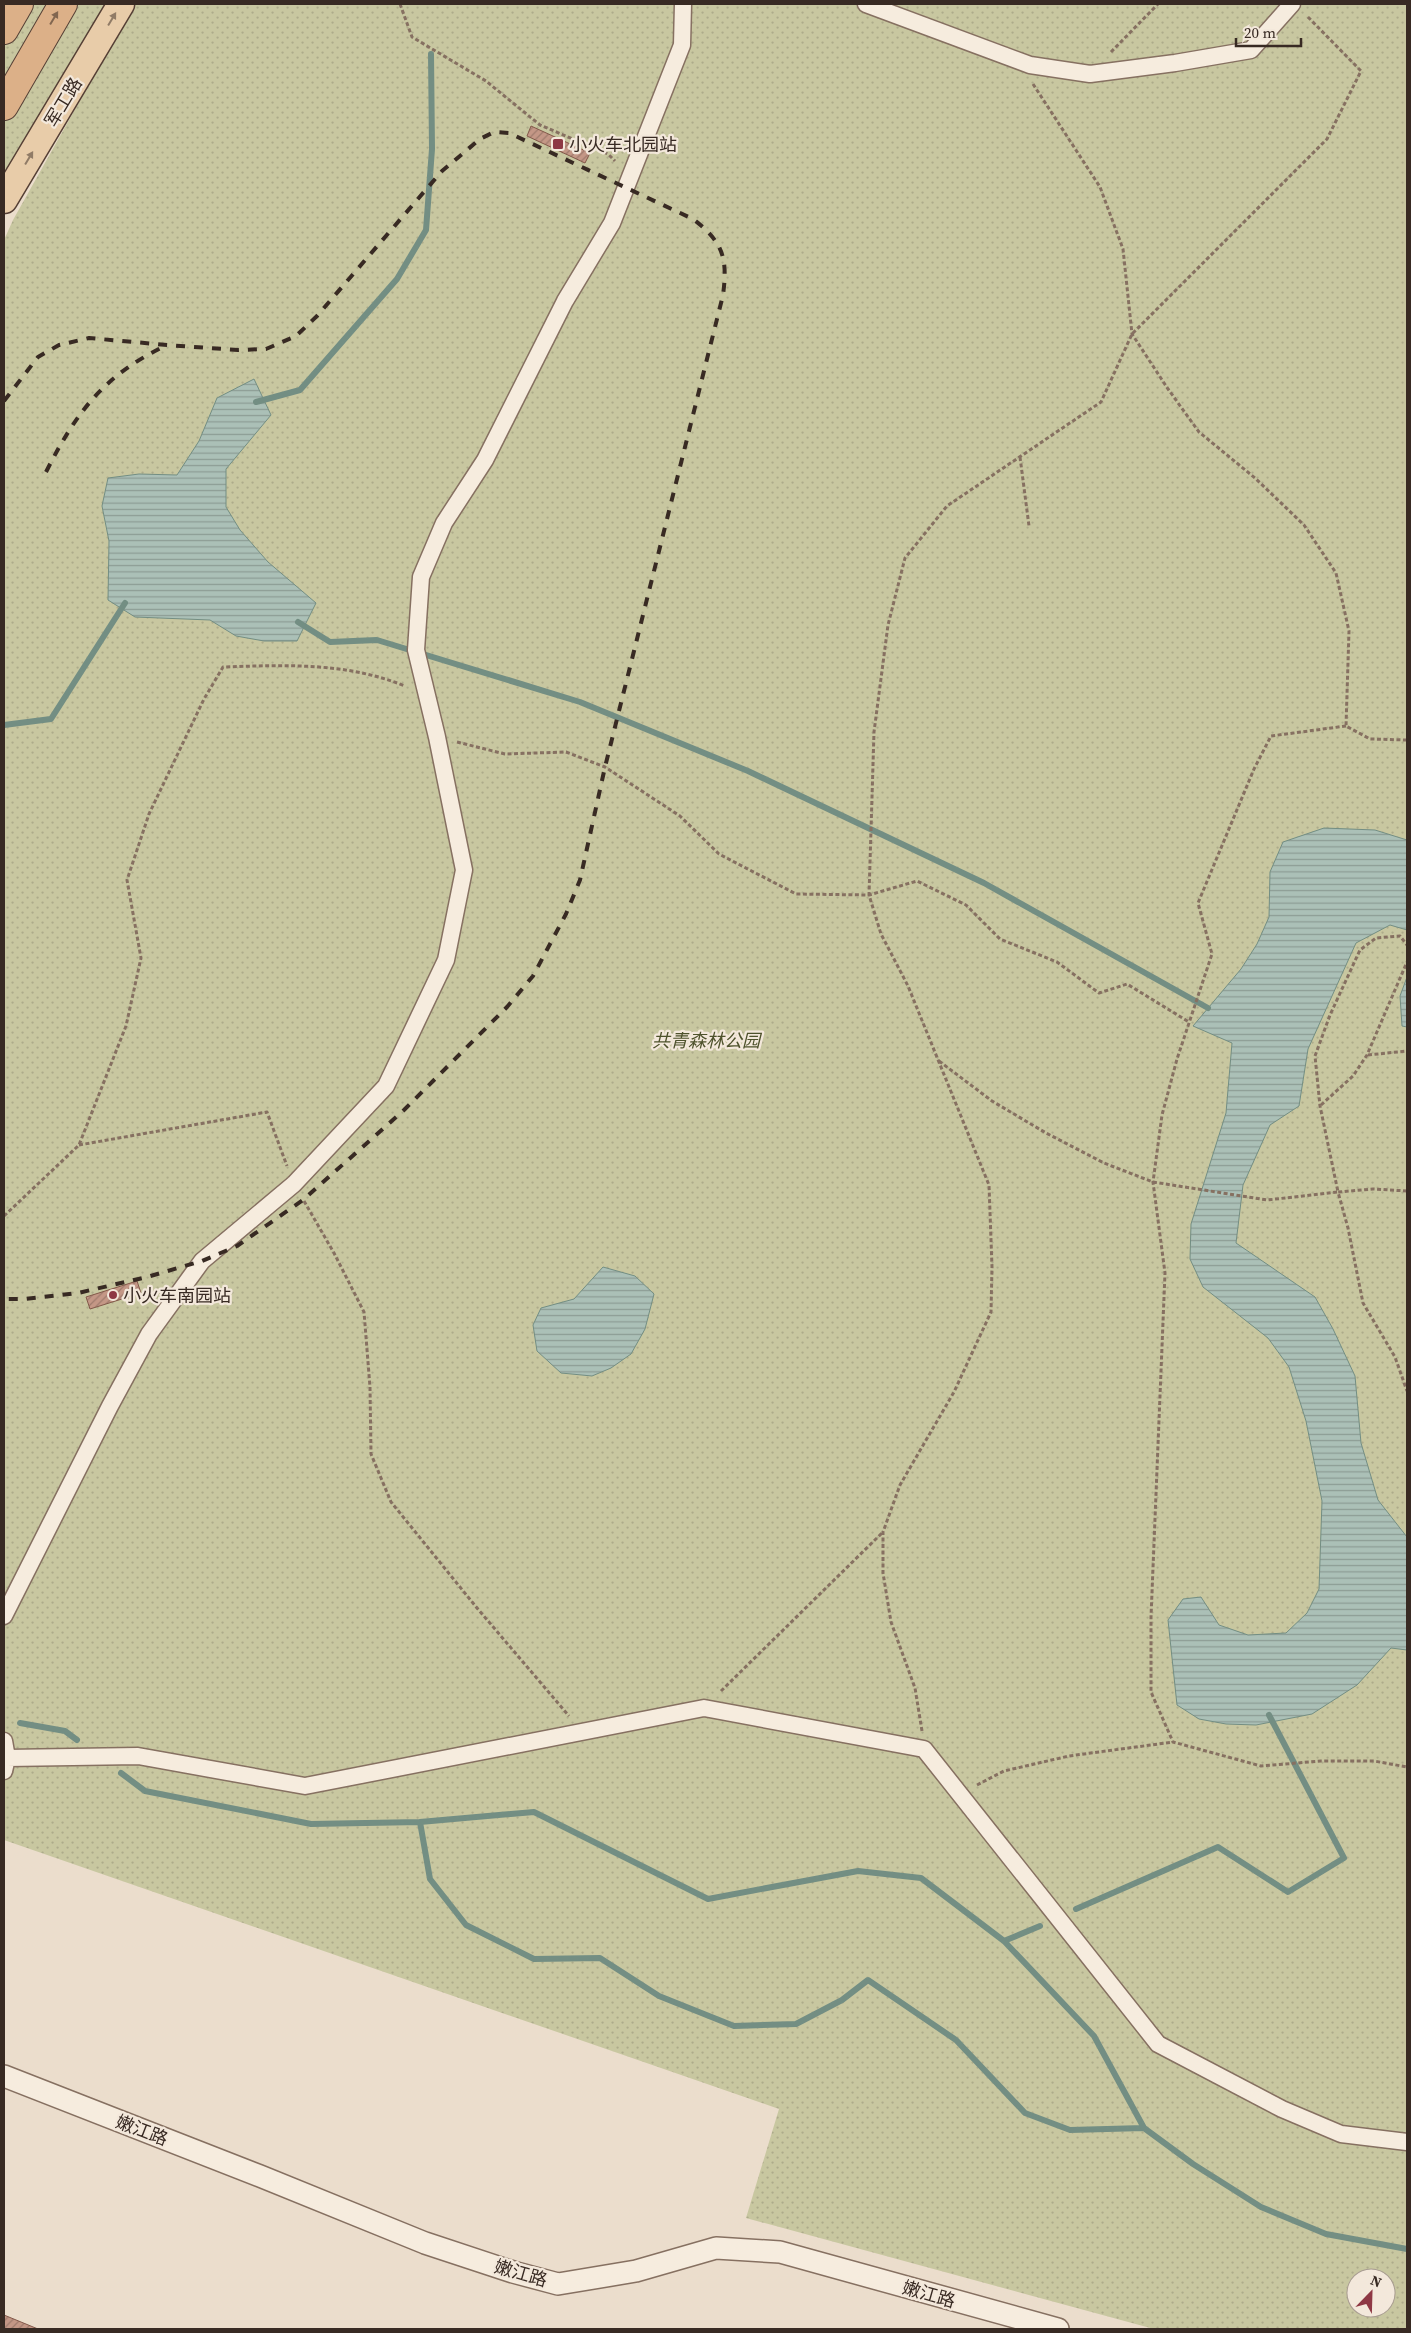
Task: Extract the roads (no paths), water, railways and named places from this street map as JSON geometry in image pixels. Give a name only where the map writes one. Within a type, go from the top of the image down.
[{"type":"highway","points":[[4,11],[9,4]]},
{"type":"highway","points":[[4,30],[19,4]]},
{"type":"highway","points":[[4,106],[63,4]]},
{"type":"highway","points":[[4,130],[35,51]]},
{"type":"main road","name":"军工路","points":[[4,200],[121,4]]},
{"type":"street","points":[[4,1616],[110,1406],[149,1334],[202,1260],[294,1184],[386,1086],[446,960],[464,870],[437,737],[416,650],[421,577],[444,524],[485,460],[564,301],[612,223],[682,44],[683,4]]},
{"type":"street","points":[[866,4],[1030,65],[1090,74],[1175,64],[1251,50],[1297,7]]},
{"type":"street","points":[[4,1741],[5,1765],[138,1756],[305,1786],[704,1708],[924,1749],[1158,2044],[1282,2109],[1341,2134],[1407,2142]]},
{"type":"street","name":"嫩江路","points":[[4,2076],[425,2243],[513,2272],[558,2284],[636,2271],[716,2248],[780,2252],[1058,2329]]},
{"type":"waterway","points":[[256,402],[300,390],[397,279],[426,230],[432,149],[431,54]]},
{"type":"waterway","points":[[4,725],[51,719],[125,603]]},
{"type":"waterway","points":[[298,622],[330,642],[377,640],[580,702],[748,771],[984,883],[1208,1008]]},
{"type":"waterway","points":[[1076,1909],[1218,1847],[1288,1892],[1344,1858],[1269,1715]]},
{"type":"waterway","points":[[20,1723],[65,1731],[77,1740]]},
{"type":"waterway","points":[[121,1773],[145,1791],[311,1824],[420,1822],[534,1812],[708,1899],[858,1871],[921,1878],[1004,1941],[1040,1926]]},
{"type":"waterway","points":[[420,1822],[430,1879],[466,1925],[534,1959],[600,1958],[659,1996],[734,2026],[796,2024],[842,2000],[868,1980],[956,2040],[1025,2113],[1070,2130],[1144,2128],[1193,2164],[1261,2207],[1326,2234],[1407,2249]]},
{"type":"waterway","points":[[1004,1941],[1094,2036],[1144,2128]]},
{"type":"railway","points":[[4,401],[38,357],[59,345],[89,338],[238,350],[266,349],[296,336],[317,316],[442,171],[480,139],[494,132],[509,133],[693,219],[717,243],[724,261],[723,295],[605,767],[580,880],[566,914],[533,976],[507,1007],[404,1110],[303,1200],[237,1246],[202,1261],[147,1277],[78,1293],[24,1299],[4,1299]]},
{"type":"railway","points":[[46,472],[81,413],[109,382],[126,369],[167,345]]},
{"type":"place","name":"小火车北园站","points":[[558,144]]},
{"type":"place","name":"小火车南园站","points":[[113,1295]]},
{"type":"park label","name":"共青森林公园","points":[[706,1040]]}]
